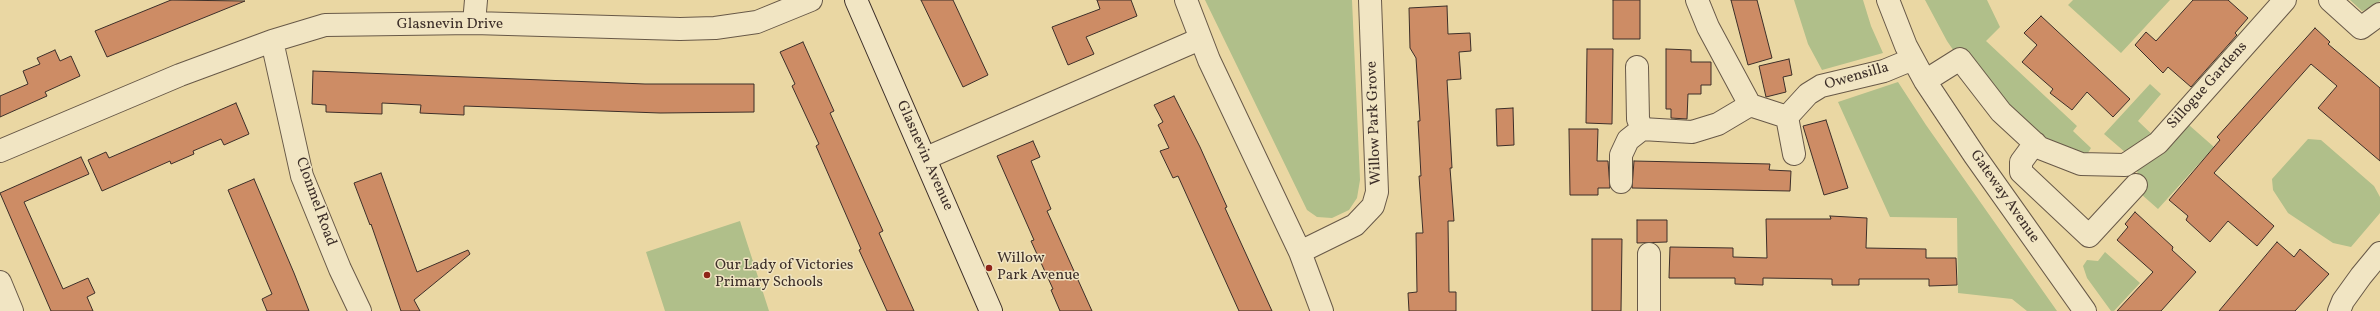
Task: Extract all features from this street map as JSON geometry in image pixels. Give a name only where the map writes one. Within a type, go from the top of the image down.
[{"type":"street","points":[[474,24],[476,0]]},
{"type":"street","name":"Glasnevin Avenue","points":[[856,0],[992,311]]},
{"type":"street","points":[[1186,0],[1200,39],[1300,252],[1322,311]]},
{"type":"street","name":"Willow Park Grove","points":[[1300,252],[1356,225],[1372,206],[1377,192],[1370,0]]},
{"type":"street","points":[[1698,0],[1711,33],[1750,105],[1788,117],[1794,154]]},
{"type":"street","name":"Gateway Avenue","points":[[1888,0],[1913,59],[1925,81],[1975,156],[2086,311]]},
{"type":"street","name":"Sillogue Gardens","points":[[2035,143],[2040,148],[2081,164],[2125,165],[2158,143],[2285,0]]},
{"type":"street","points":[[2330,0],[2361,28],[2380,14]]},
{"type":"street","name":"Glasnevin Drive","points":[[0,151],[100,111],[180,75],[272,41],[326,25],[474,24],[680,29],[715,28],[758,22],[805,1]]},
{"type":"street","points":[[926,158],[1200,39]]},
{"type":"street","name":"Clonmel Road","points":[[272,41],[302,176],[340,269],[360,311]]},
{"type":"street","name":"Owensilla","points":[[1788,117],[1808,94],[1821,86],[1884,71],[1913,59]]},
{"type":"street","points":[[1925,81],[1960,59],[2001,112],[2035,143],[2021,162],[2021,172],[2089,236],[2136,185]]},
{"type":"street","points":[[1637,67],[1638,119],[1642,129]]},
{"type":"street","points":[[1621,182],[1621,155],[1628,140],[1642,129],[1692,132],[1718,124],[1750,105]]},
{"type":"street","points":[[2339,311],[2343,302],[2361,276],[2380,253]]},
{"type":"street","points":[[1649,254],[1649,311]]},
{"type":"street","points":[[0,282],[12,311]]},
{"type":"green space","points":[[1205,0],[1352,0],[1360,180],[1357,198],[1349,210],[1332,218],[1317,217],[1307,210]]},
{"type":"green space","points":[[1794,0],[1863,0],[1871,26],[1883,53],[1822,70],[1808,44]]},
{"type":"green space","points":[[1925,0],[1987,0],[2000,27],[1986,41],[2077,126],[2073,131],[2091,148],[2081,164],[2040,148],[1960,60],[1947,41]]},
{"type":"green space","points":[[2073,0],[2170,0],[2121,53],[2068,5]]},
{"type":"green space","points":[[2350,0],[2380,1],[2374,7],[2362,11]]},
{"type":"green space","points":[[1898,82],[1926,125],[2057,311],[2027,311],[2012,299],[1958,293],[1957,218],[1890,217],[1838,102]]},
{"type":"green space","points":[[2150,84],[2161,94],[2138,121],[2159,141],[2181,118],[2214,147],[2158,209],[2141,194],[2135,158],[2133,159],[2104,134]]},
{"type":"green space","points":[[2308,139],[2321,140],[2374,186],[2380,197],[2380,213],[2351,247],[2333,243],[2288,213],[2273,190],[2272,179]]},
{"type":"green space","name":"Our Lady of Victories Primary Schools","points":[[740,221],[769,311],[665,311],[646,252]]},
{"type":"green space","points":[[2105,252],[2140,283],[2114,311],[2111,311],[2087,278],[2083,266],[2087,260],[2098,261]]},
{"type":"building","points":[[171,0],[245,1],[107,57],[95,31]]},
{"type":"building","points":[[921,0],[953,0],[988,75],[963,87]]},
{"type":"building","points":[[1097,0],[1131,0],[1137,16],[1086,37],[1094,54],[1068,65],[1052,27],[1100,9]]},
{"type":"building","points":[[1613,0],[1640,0],[1640,39],[1613,39]]},
{"type":"building","points":[[1731,0],[1757,0],[1772,58],[1748,65]]},
{"type":"building","points":[[2193,0],[2228,0],[2248,18],[2235,33],[2237,35],[2191,87],[2168,67],[2163,73],[2135,45],[2146,32],[2156,41]]},
{"type":"building","points":[[1447,6],[1448,34],[1470,33],[1471,51],[1459,52],[1461,79],[1447,80],[1452,168],[1450,168],[1454,221],[1448,221],[1449,292],[1456,292],[1456,311],[1409,311],[1408,293],[1417,292],[1416,233],[1423,233],[1419,176],[1421,176],[1418,121],[1420,121],[1416,58],[1410,48],[1409,8]]},
{"type":"building","points":[[2041,16],[2130,99],[2113,117],[2087,92],[2072,110],[2050,93],[2053,89],[2022,62],[2037,45],[2024,33]]},
{"type":"building","points":[[2315,28],[2330,42],[2328,44],[2380,88],[2380,161],[2318,108],[2337,86],[2311,64],[2214,173],[2274,226],[2257,246],[2228,221],[2210,242],[2186,220],[2188,216],[2169,200],[2220,140],[2217,137]]},
{"type":"building","points":[[803,42],[834,111],[830,113],[883,231],[879,233],[914,311],[887,311],[859,250],[861,249],[816,146],[819,144],[792,86],[795,84],[780,52]]},
{"type":"building","points":[[1587,49],[1613,49],[1612,124],[1586,123]]},
{"type":"building","points":[[1666,49],[1691,50],[1691,62],[1711,62],[1711,85],[1701,85],[1701,94],[1688,94],[1687,119],[1671,118],[1671,109],[1666,109]]},
{"type":"building","points":[[55,50],[60,61],[71,56],[80,76],[45,92],[47,96],[0,117],[0,96],[28,84],[23,71],[40,64],[37,58]]},
{"type":"building","points":[[1789,59],[1792,75],[1783,77],[1786,92],[1766,97],[1759,66]]},
{"type":"building","points":[[313,71],[645,84],[754,84],[754,112],[660,113],[464,106],[464,115],[420,113],[421,105],[382,103],[382,114],[326,112],[326,105],[312,104]]},
{"type":"building","points":[[1174,96],[1200,147],[1227,207],[1225,208],[1272,311],[1239,311],[1178,176],[1173,178],[1160,151],[1169,148],[1158,125],[1163,122],[1154,105]]},
{"type":"building","points":[[236,103],[249,134],[224,145],[221,139],[193,151],[194,154],[171,164],[170,161],[102,191],[88,160],[106,152],[109,158]]},
{"type":"building","points":[[1513,108],[1514,145],[1497,146],[1496,109]]},
{"type":"building","points":[[1826,120],[1848,188],[1824,195],[1803,126]]},
{"type":"building","points":[[1569,129],[1598,129],[1597,161],[1608,161],[1610,188],[1598,188],[1598,195],[1570,195]]},
{"type":"building","points":[[1033,141],[1040,157],[1031,161],[1051,209],[1047,211],[1092,311],[1060,311],[1051,290],[1053,289],[1031,241],[1034,240],[997,156]]},
{"type":"building","points":[[81,157],[89,174],[24,202],[63,289],[88,278],[95,293],[87,297],[93,311],[51,311],[0,193]]},
{"type":"building","points":[[1634,161],[1770,164],[1769,170],[1791,171],[1790,191],[1632,188]]},
{"type":"building","points":[[381,173],[417,272],[468,250],[470,254],[414,300],[420,311],[401,311],[371,224],[370,225],[354,183]]},
{"type":"building","points":[[254,179],[309,311],[267,311],[262,299],[272,294],[228,190]]},
{"type":"building","points":[[2135,212],[2173,247],[2172,250],[2196,272],[2161,311],[2117,311],[2153,272],[2117,240],[2128,227],[2125,224]]},
{"type":"building","points":[[1830,216],[1867,218],[1866,248],[1926,249],[1926,258],[1956,258],[1957,285],[1929,286],[1929,279],[1859,279],[1859,285],[1832,285],[1832,279],[1763,278],[1763,285],[1735,284],[1735,278],[1669,278],[1670,247],[1733,248],[1733,257],[1767,258],[1766,219],[1831,219]]},
{"type":"building","points":[[1637,220],[1667,220],[1667,242],[1637,243]]},
{"type":"building","points":[[1592,239],[1622,239],[1621,311],[1592,311]]},
{"type":"building","points":[[2277,242],[2294,257],[2300,249],[2329,274],[2295,311],[2219,311]]},
{"type":"place","name":"Willow Park Avenue","points":[[989,268]]},
{"type":"place","name":"Our Lady of Victories Primary Schools","points":[[707,275]]}]
